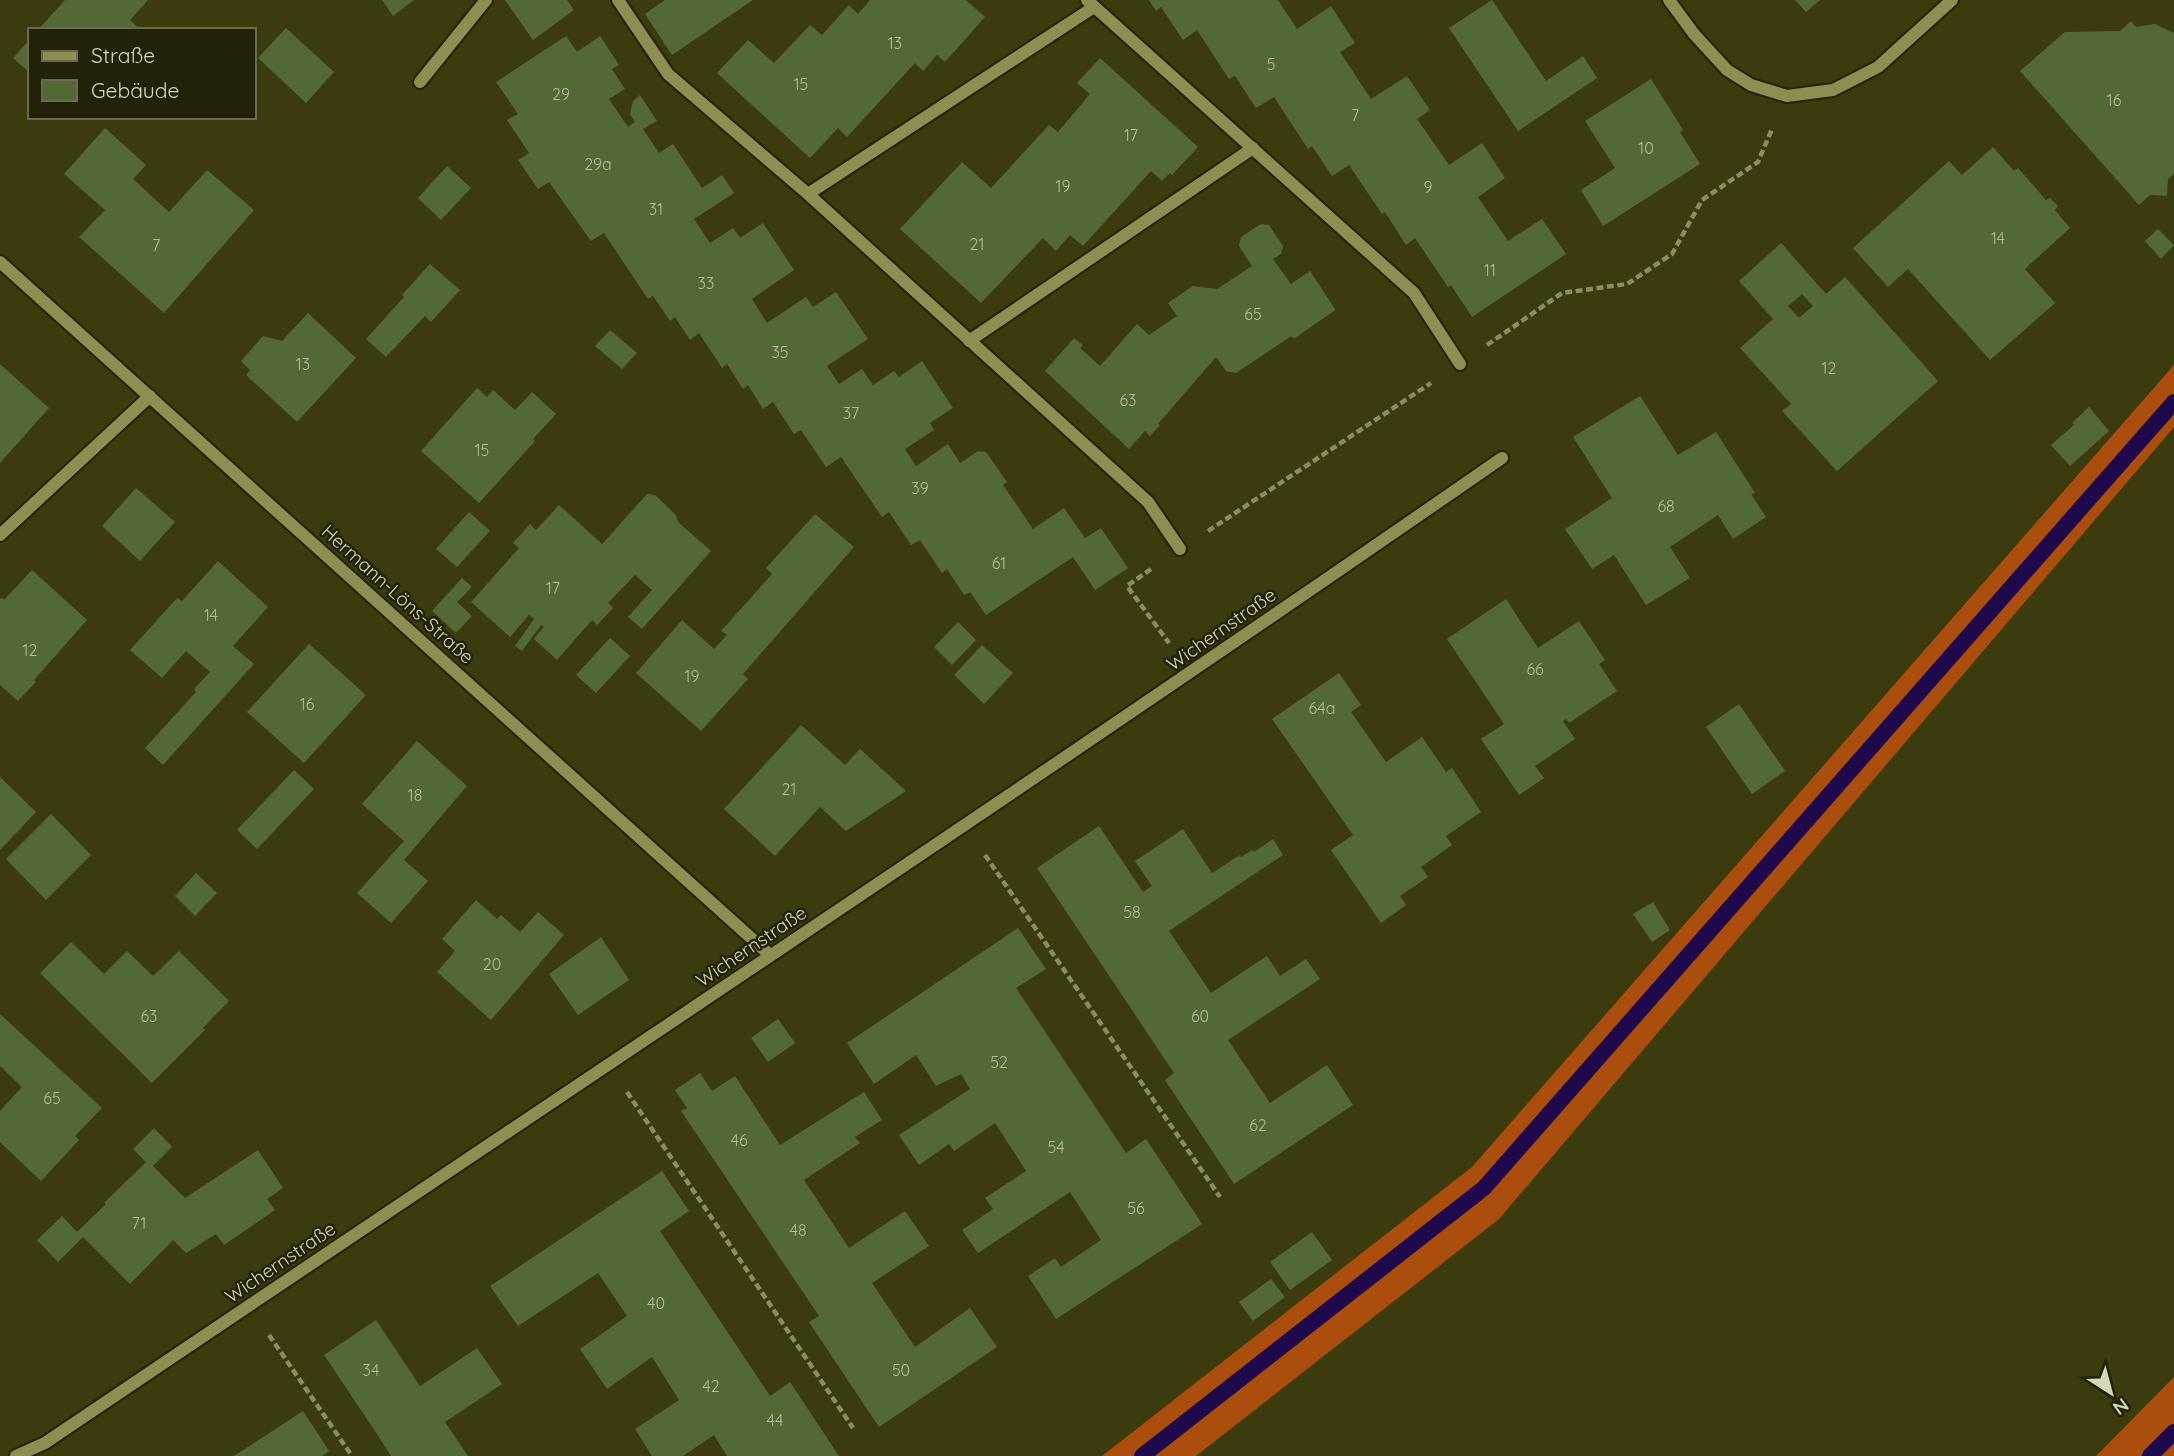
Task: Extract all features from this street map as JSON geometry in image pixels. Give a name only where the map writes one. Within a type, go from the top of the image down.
[{"type":"street","points":[[420,82],[486,0]]},
{"type":"street","points":[[618,0],[668,74],[808,194],[1148,502],[1180,549]]},
{"type":"street","points":[[1670,0],[1727,70],[1751,85],[1787,96],[1833,90],[1878,67],[1951,0]]},
{"type":"street","points":[[808,194],[1090,4],[1414,293],[1460,363]]},
{"type":"street","points":[[969,341],[1253,148]]},
{"type":"street","name":"Hermann-Löns-Straße","points":[[0,262],[770,955]]},
{"type":"street","points":[[0,535],[150,397]]},
{"type":"street","name":"Wichernstraße","points":[[16,1456],[45,1443],[609,1066],[770,955],[1191,674],[1502,458]]},
{"type":"path","points":[[965,825],[1220,1197]]},
{"type":"path","points":[[609,1066],[853,1429]]},
{"type":"path","points":[[249,1305],[352,1456]]},
{"type":"shaded area","points":[[2174,365],[2174,427],[1499,1219],[1196,1456],[1102,1456],[1472,1167]]},
{"type":"shaded area","points":[[2174,1377],[2174,1456],[2096,1456],[2103,1449]]},
{"type":"building","points":[[65,0],[148,0],[130,20],[139,28],[40,28]]},
{"type":"building","points":[[382,0],[414,0],[393,16]]},
{"type":"building","points":[[505,0],[567,0],[574,10],[533,40]]},
{"type":"building","points":[[665,0],[753,0],[672,55],[645,14]]},
{"type":"building","points":[[870,0],[966,0],[985,17],[945,62],[937,55],[923,71],[915,63],[847,137],[838,128],[810,158],[717,73],[748,40],[774,63],[810,25],[822,35],[849,5],[858,14]]},
{"type":"building","points":[[1149,0],[1278,0],[1297,29],[1331,6],[1355,43],[1340,52],[1371,99],[1407,76],[1430,110],[1417,119],[1449,165],[1482,143],[1505,178],[1478,197],[1508,241],[1542,219],[1566,254],[1472,317],[1415,238],[1406,245],[1349,165],[1332,176],[1312,146],[1308,149],[1274,97],[1256,108],[1235,76],[1229,79],[1197,30],[1183,40],[1161,7],[1156,11]]},
{"type":"building","points":[[1492,0],[1546,81],[1583,56],[1597,78],[1518,131],[1449,28]]},
{"type":"building","points":[[1795,0],[1820,0],[1806,12]]},
{"type":"building","points":[[2131,21],[2136,27],[2155,24],[2174,33],[2174,174],[2168,179],[2167,196],[2150,195],[2139,205],[2020,71],[2065,32],[2120,31]]},
{"type":"building","points":[[286,28],[334,72],[306,103],[258,58]]},
{"type":"building","points":[[566,36],[577,52],[600,36],[619,65],[612,69],[625,89],[609,99],[628,127],[635,122],[630,114],[633,101],[640,95],[657,121],[643,129],[659,153],[673,144],[702,188],[722,175],[734,193],[694,219],[710,243],[733,228],[740,238],[763,223],[794,270],[752,299],[767,323],[806,297],[813,307],[836,292],[868,339],[827,366],[839,384],[862,369],[873,385],[894,371],[899,377],[922,361],[953,408],[930,423],[934,430],[905,449],[916,466],[948,444],[960,463],[978,451],[986,452],[1007,482],[1003,485],[1033,529],[1064,508],[1085,538],[1101,528],[1128,568],[1095,590],[1073,557],[986,615],[970,592],[964,595],[947,569],[942,573],[920,540],[911,545],[889,512],[882,517],[841,457],[826,467],[801,430],[794,434],[773,402],[763,409],[748,385],[743,389],[727,364],[722,368],[699,333],[690,340],[675,317],[670,321],[653,296],[648,299],[604,233],[591,241],[549,182],[538,189],[518,160],[529,153],[507,120],[518,114],[496,82]]},
{"type":"building","points":[[28,41],[28,71],[13,58]]},
{"type":"building","points":[[1100,58],[1198,147],[1172,175],[1170,173],[1162,181],[1151,171],[1083,246],[1070,235],[1056,251],[1043,238],[981,303],[900,229],[962,162],[991,188],[1049,125],[1058,132],[1090,94],[1077,83]]},
{"type":"building","points":[[1651,79],[1683,130],[1680,132],[1700,164],[1603,226],[1581,190],[1615,168],[1585,121]]},
{"type":"building","points":[[105,128],[146,165],[133,179],[169,212],[207,170],[254,210],[164,313],[79,237],[105,210],[64,174]]},
{"type":"building","points":[[1993,147],[2014,171],[2018,168],[2046,200],[2050,198],[2058,206],[2055,210],[2070,228],[2025,269],[2055,303],[1990,360],[1908,269],[1888,287],[1853,248],[1949,161],[1962,175]]},
{"type":"building","points":[[447,166],[471,188],[441,220],[418,198]]},
{"type":"building","points":[[1261,224],[1269,225],[1283,246],[1281,254],[1273,259],[1291,284],[1310,271],[1334,311],[1236,373],[1226,371],[1216,357],[1150,436],[1145,431],[1129,449],[1045,371],[1074,338],[1083,345],[1080,348],[1100,366],[1137,324],[1149,335],[1177,316],[1168,303],[1193,286],[1217,289],[1252,266],[1239,246],[1241,237]]},
{"type":"building","points":[[2158,229],[2174,245],[2161,259],[2145,241]]},
{"type":"building","points":[[1781,243],[1826,294],[1845,277],[1938,381],[1837,471],[1782,411],[1791,404],[1740,348],[1773,319],[1739,281]],"holes":[[[1802,294],[1813,306],[1799,318],[1788,306]]]},
{"type":"building","points":[[430,264],[460,290],[431,322],[425,316],[386,357],[366,339]]},
{"type":"building","points":[[308,313],[356,358],[297,422],[246,375],[250,370],[241,361],[263,336],[282,341]]},
{"type":"building","points":[[610,330],[637,353],[622,369],[595,346]]},
{"type":"building","points":[[0,364],[49,408],[0,463]]},
{"type":"building","points":[[477,388],[487,397],[493,390],[515,410],[532,392],[556,414],[479,503],[421,451]]},
{"type":"building","points":[[1640,396],[1678,455],[1716,432],[1755,493],[1751,494],[1766,517],[1733,539],[1718,515],[1670,547],[1690,578],[1646,605],[1614,555],[1592,569],[1565,529],[1612,498],[1573,437]]},
{"type":"building","points":[[2089,407],[2109,431],[2070,466],[2051,445],[2074,425],[2072,423]]},
{"type":"building","points":[[136,488],[175,522],[140,561],[102,526]]},
{"type":"building","points":[[647,494],[655,495],[676,515],[678,522],[711,551],[642,629],[628,617],[652,590],[635,575],[608,603],[613,608],[597,625],[592,620],[557,660],[534,639],[544,627],[541,625],[522,651],[515,646],[534,619],[529,615],[510,637],[471,602],[519,548],[513,543],[530,524],[536,530],[559,505],[602,544]]},
{"type":"building","points":[[469,512],[490,531],[457,567],[436,549]]},
{"type":"building","points":[[815,514],[854,547],[743,674],[748,679],[701,731],[636,673],[682,620],[714,649],[727,635],[721,631],[772,574],[766,568]]},
{"type":"building","points":[[218,561],[268,607],[233,646],[254,664],[163,765],[145,748],[196,692],[194,689],[210,672],[186,651],[162,678],[130,650],[177,598],[182,601]]},
{"type":"building","points":[[32,570],[87,620],[18,701],[0,685],[0,599],[4,600]]},
{"type":"building","points":[[462,578],[472,587],[457,602],[472,616],[456,633],[432,611]]},
{"type":"building","points":[[1506,599],[1538,648],[1579,621],[1605,660],[1599,664],[1617,691],[1569,723],[1566,719],[1563,721],[1575,739],[1535,766],[1544,778],[1519,795],[1481,739],[1504,724],[1447,639]]},
{"type":"building","points":[[958,622],[976,640],[952,665],[934,647]]},
{"type":"building","points":[[610,638],[630,656],[596,693],[576,675]]},
{"type":"building","points":[[309,644],[366,695],[304,763],[247,712]]},
{"type":"building","points":[[982,645],[1013,673],[984,704],[954,675]]},
{"type":"building","points":[[1339,673],[1361,705],[1351,712],[1386,762],[1422,737],[1446,772],[1452,768],[1481,812],[1446,836],[1452,845],[1421,867],[1428,877],[1400,896],[1406,905],[1381,923],[1331,850],[1353,835],[1272,719]]},
{"type":"building","points":[[1739,704],[1785,771],[1752,794],[1706,727]]},
{"type":"building","points":[[801,725],[845,765],[860,749],[906,791],[846,831],[820,807],[775,856],[724,809]]},
{"type":"building","points":[[417,741],[467,786],[404,860],[428,881],[391,923],[357,893],[404,841],[362,804]]},
{"type":"building","points":[[294,770],[314,789],[257,849],[237,830]]},
{"type":"building","points":[[0,777],[36,812],[0,850]]},
{"type":"building","points":[[51,814],[91,855],[46,900],[6,859]]},
{"type":"building","points":[[1099,826],[1143,892],[1152,886],[1135,861],[1183,829],[1212,873],[1240,855],[1241,857],[1252,850],[1254,852],[1273,839],[1283,855],[1169,931],[1211,993],[1267,956],[1280,976],[1306,959],[1320,979],[1228,1040],[1270,1103],[1327,1065],[1353,1105],[1234,1184],[1165,1080],[1174,1073],[1037,868]]},
{"type":"building","points":[[196,873],[217,893],[195,916],[175,896]]},
{"type":"building","points":[[476,900],[497,919],[501,915],[520,932],[538,912],[564,935],[491,1020],[437,972],[455,951],[442,939]]},
{"type":"building","points":[[1653,902],[1670,930],[1652,942],[1633,914]]},
{"type":"building","points":[[1018,928],[1046,969],[1016,988],[1126,1153],[1146,1139],[1202,1224],[1056,1319],[1028,1276],[1055,1258],[1061,1267],[1101,1240],[1070,1192],[978,1253],[962,1230],[993,1209],[985,1198],[1026,1171],[995,1123],[954,1151],[949,1144],[919,1165],[899,1135],[970,1089],[961,1074],[936,1086],[916,1055],[874,1084],[847,1043]]},
{"type":"building","points":[[601,937],[629,980],[578,1015],[549,974]]},
{"type":"building","points":[[71,942],[104,974],[127,951],[153,976],[179,951],[229,1001],[203,1028],[205,1030],[152,1083],[40,973]]},
{"type":"building","points":[[0,1014],[102,1108],[75,1136],[79,1140],[41,1181],[0,1142],[0,1111],[22,1087],[0,1066]]},
{"type":"building","points":[[778,1019],[795,1043],[768,1062],[751,1038]]},
{"type":"building","points":[[700,1073],[712,1091],[735,1076],[780,1145],[864,1092],[882,1120],[855,1137],[860,1143],[804,1180],[849,1248],[905,1211],[929,1246],[872,1283],[915,1347],[970,1308],[997,1347],[879,1427],[809,1322],[819,1316],[681,1111],[687,1108],[675,1090]]},
{"type":"building","points":[[154,1128],[172,1147],[153,1166],[185,1198],[258,1150],[283,1188],[267,1199],[275,1210],[224,1245],[216,1234],[186,1253],[173,1240],[130,1284],[83,1237],[58,1262],[37,1240],[62,1216],[77,1232],[146,1162],[133,1149]]},
{"type":"building","points":[[662,1171],[689,1211],[660,1231],[770,1396],[790,1382],[839,1456],[727,1456],[714,1435],[683,1456],[652,1456],[635,1429],[679,1400],[652,1357],[607,1389],[580,1349],[627,1316],[598,1273],[518,1326],[490,1286]]},
{"type":"building","points":[[1312,1232],[1332,1260],[1290,1290],[1270,1262]]},
{"type":"building","points":[[1271,1279],[1285,1297],[1253,1321],[1239,1302]]},
{"type":"building","points":[[376,1320],[420,1386],[477,1348],[502,1384],[445,1422],[468,1456],[391,1456],[324,1355]]},
{"type":"building","points":[[303,1411],[329,1451],[322,1456],[234,1456]]},
{"type":"waterway","points":[[1142,1456],[1484,1188],[2174,402]]},
{"type":"waterway","points":[[2150,1456],[2174,1432]]}]
